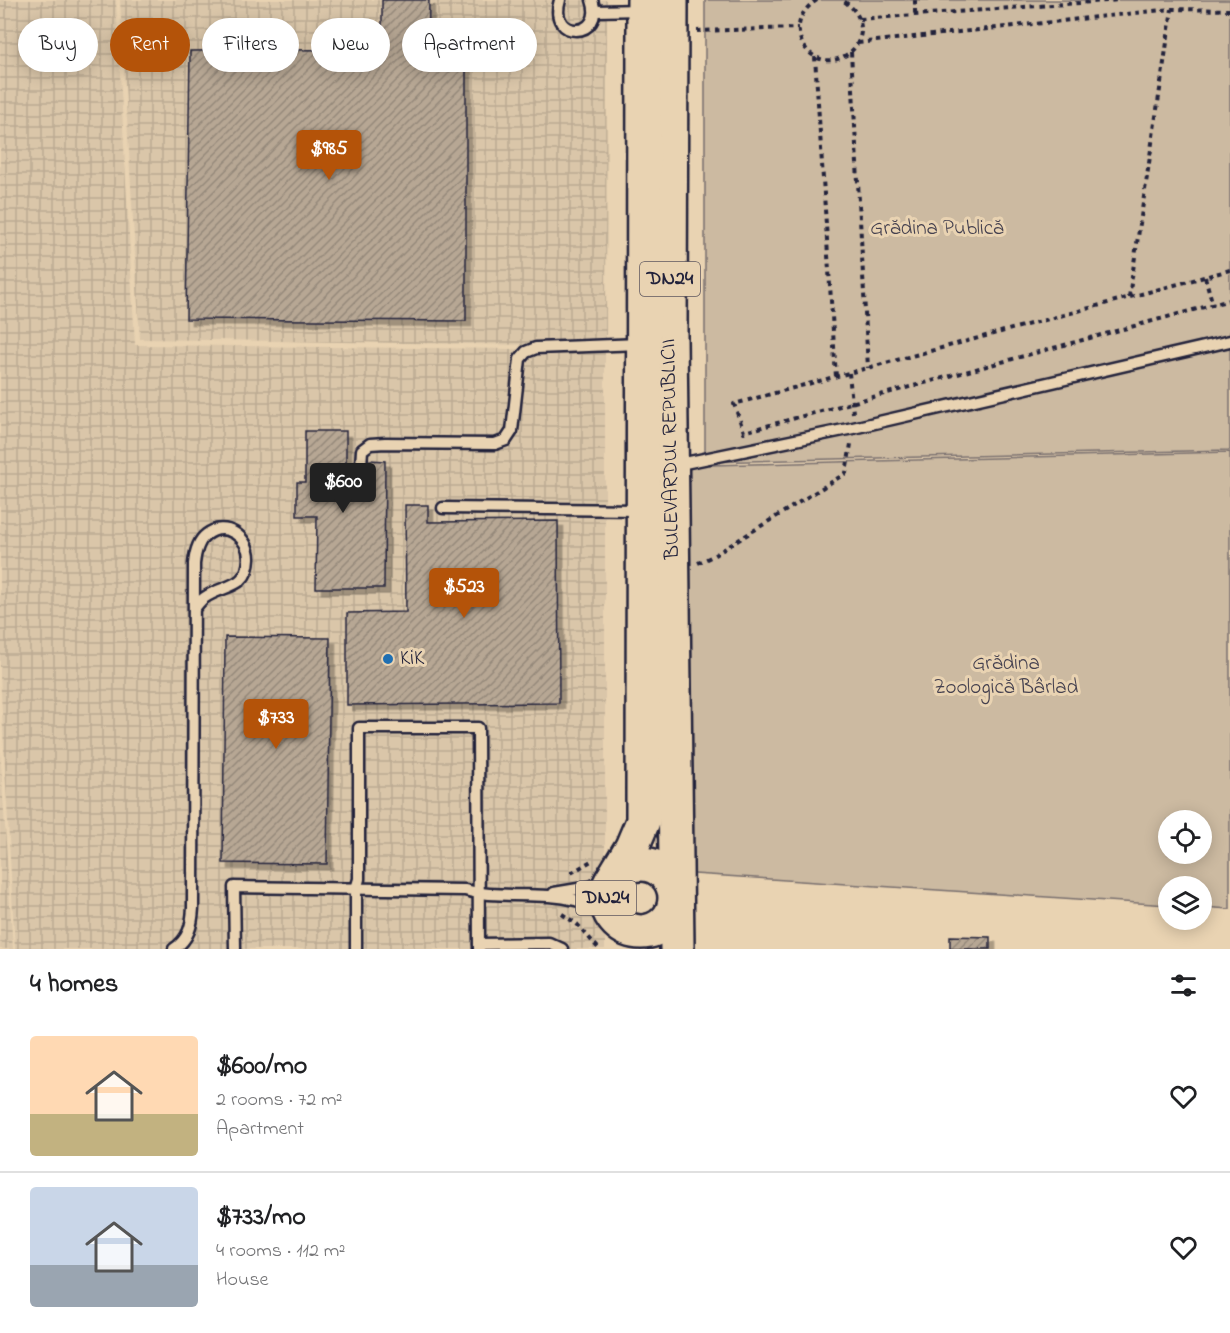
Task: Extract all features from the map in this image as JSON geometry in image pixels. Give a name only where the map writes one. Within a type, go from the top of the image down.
[{"type":"main road","name":"BULEVARDUL REPUBLICII","points":[[611,916],[617,923],[633,932],[650,931],[666,922],[674,907],[675,898],[670,32],[653,3]]},
{"type":"main road","name":"BULEVARDUL REPUBLICII","points":[[607,866],[632,847],[644,821],[643,344],[653,3]]},
{"type":"main road","name":"BULEVARDUL REPUBLICII","points":[[607,866],[653,865],[669,878],[674,887],[680,944]]},
{"type":"main road","name":"BULEVARDUL REPUBLICII","points":[[607,866],[606,900],[626,949]]},
{"type":"lane","points":[[560,0],[556,12],[560,23],[570,30],[582,30],[592,22],[596,11],[592,0]]},
{"type":"lane","points":[[596,11],[653,3]]},
{"type":"lane","points":[[672,466],[853,428],[1230,341]]},
{"type":"lane","points":[[361,466],[362,450],[370,444],[495,444],[506,440],[512,431],[520,359],[526,352],[536,348],[643,344]]},
{"type":"lane","points":[[443,508],[643,510]]},
{"type":"lane","points":[[174,949],[189,933],[193,914],[194,564],[198,545],[206,535],[227,530],[239,535],[248,545],[249,556],[245,575],[238,583],[204,598],[194,609]]},
{"type":"lane","points":[[356,949],[356,889],[359,879],[359,728],[478,728],[478,947],[549,943],[562,949]]},
{"type":"lane","points":[[542,895],[590,887],[607,866]]},
{"type":"lane","points":[[235,949],[234,887],[465,890],[478,894],[542,895],[595,905],[611,916]]},
{"type":"path","points":[[817,0],[804,11],[798,28],[802,45],[816,57],[834,60],[851,52],[861,35],[860,19],[856,11],[842,0]]},
{"type":"path","points":[[915,0],[915,15]]},
{"type":"path","points":[[860,19],[1120,0]]},
{"type":"path","points":[[858,43],[1172,9],[1230,10]]},
{"type":"path","points":[[1129,297],[1172,9]]},
{"type":"path","points":[[670,32],[798,28]]},
{"type":"path","points":[[851,52],[868,368]]},
{"type":"path","points":[[816,57],[836,377]]},
{"type":"path","points":[[1230,270],[734,404],[744,432],[1230,300]]},
{"type":"path","points":[[1205,277],[1213,304]]},
{"type":"path","points":[[673,575],[713,556],[846,473],[853,428],[853,402],[849,373]]},
{"type":"path","points":[[599,949],[577,924],[562,914],[541,907],[542,895],[544,878],[607,866]]},
{"type":"shaded area","points":[[0,0],[116,0],[117,18],[110,18],[110,72],[120,72],[135,345],[605,350],[605,949],[15,949],[0,675]]},
{"type":"shaded area","points":[[120,0],[607,0],[606,346],[140,339],[124,72],[190,72],[190,18],[121,18]]},
{"type":"shaded area","points":[[0,751],[13,949],[0,949]]},
{"type":"green space","name":"Grădina Publică","points":[[705,0],[1230,0],[1230,450],[705,462]]},
{"type":"green space","name":"Grădina Zoologică Bârlad","points":[[1230,452],[1230,909],[1212,908],[1212,876],[1158,876],[1158,904],[679,873],[672,466]]},
{"type":"building","points":[[382,0],[429,0],[429,18],[402,18],[402,72],[466,72],[466,321],[186,319],[190,51],[202,51],[202,72],[299,72],[299,50],[311,50],[311,72],[390,72],[390,18],[382,18]]},
{"type":"building","points":[[305,431],[346,431],[346,479],[370,480],[370,460],[385,461],[384,588],[316,588],[317,516],[297,516],[297,482],[305,482]]},
{"type":"building","points":[[405,505],[428,505],[428,522],[558,521],[559,703],[347,705],[347,613],[406,612]]},
{"type":"building","points":[[225,637],[330,638],[327,864],[223,863]]},
{"type":"building","points":[[950,936],[990,937],[990,949],[950,949]]},
{"type":"place","name":"KiK","points":[[388,659]]}]
